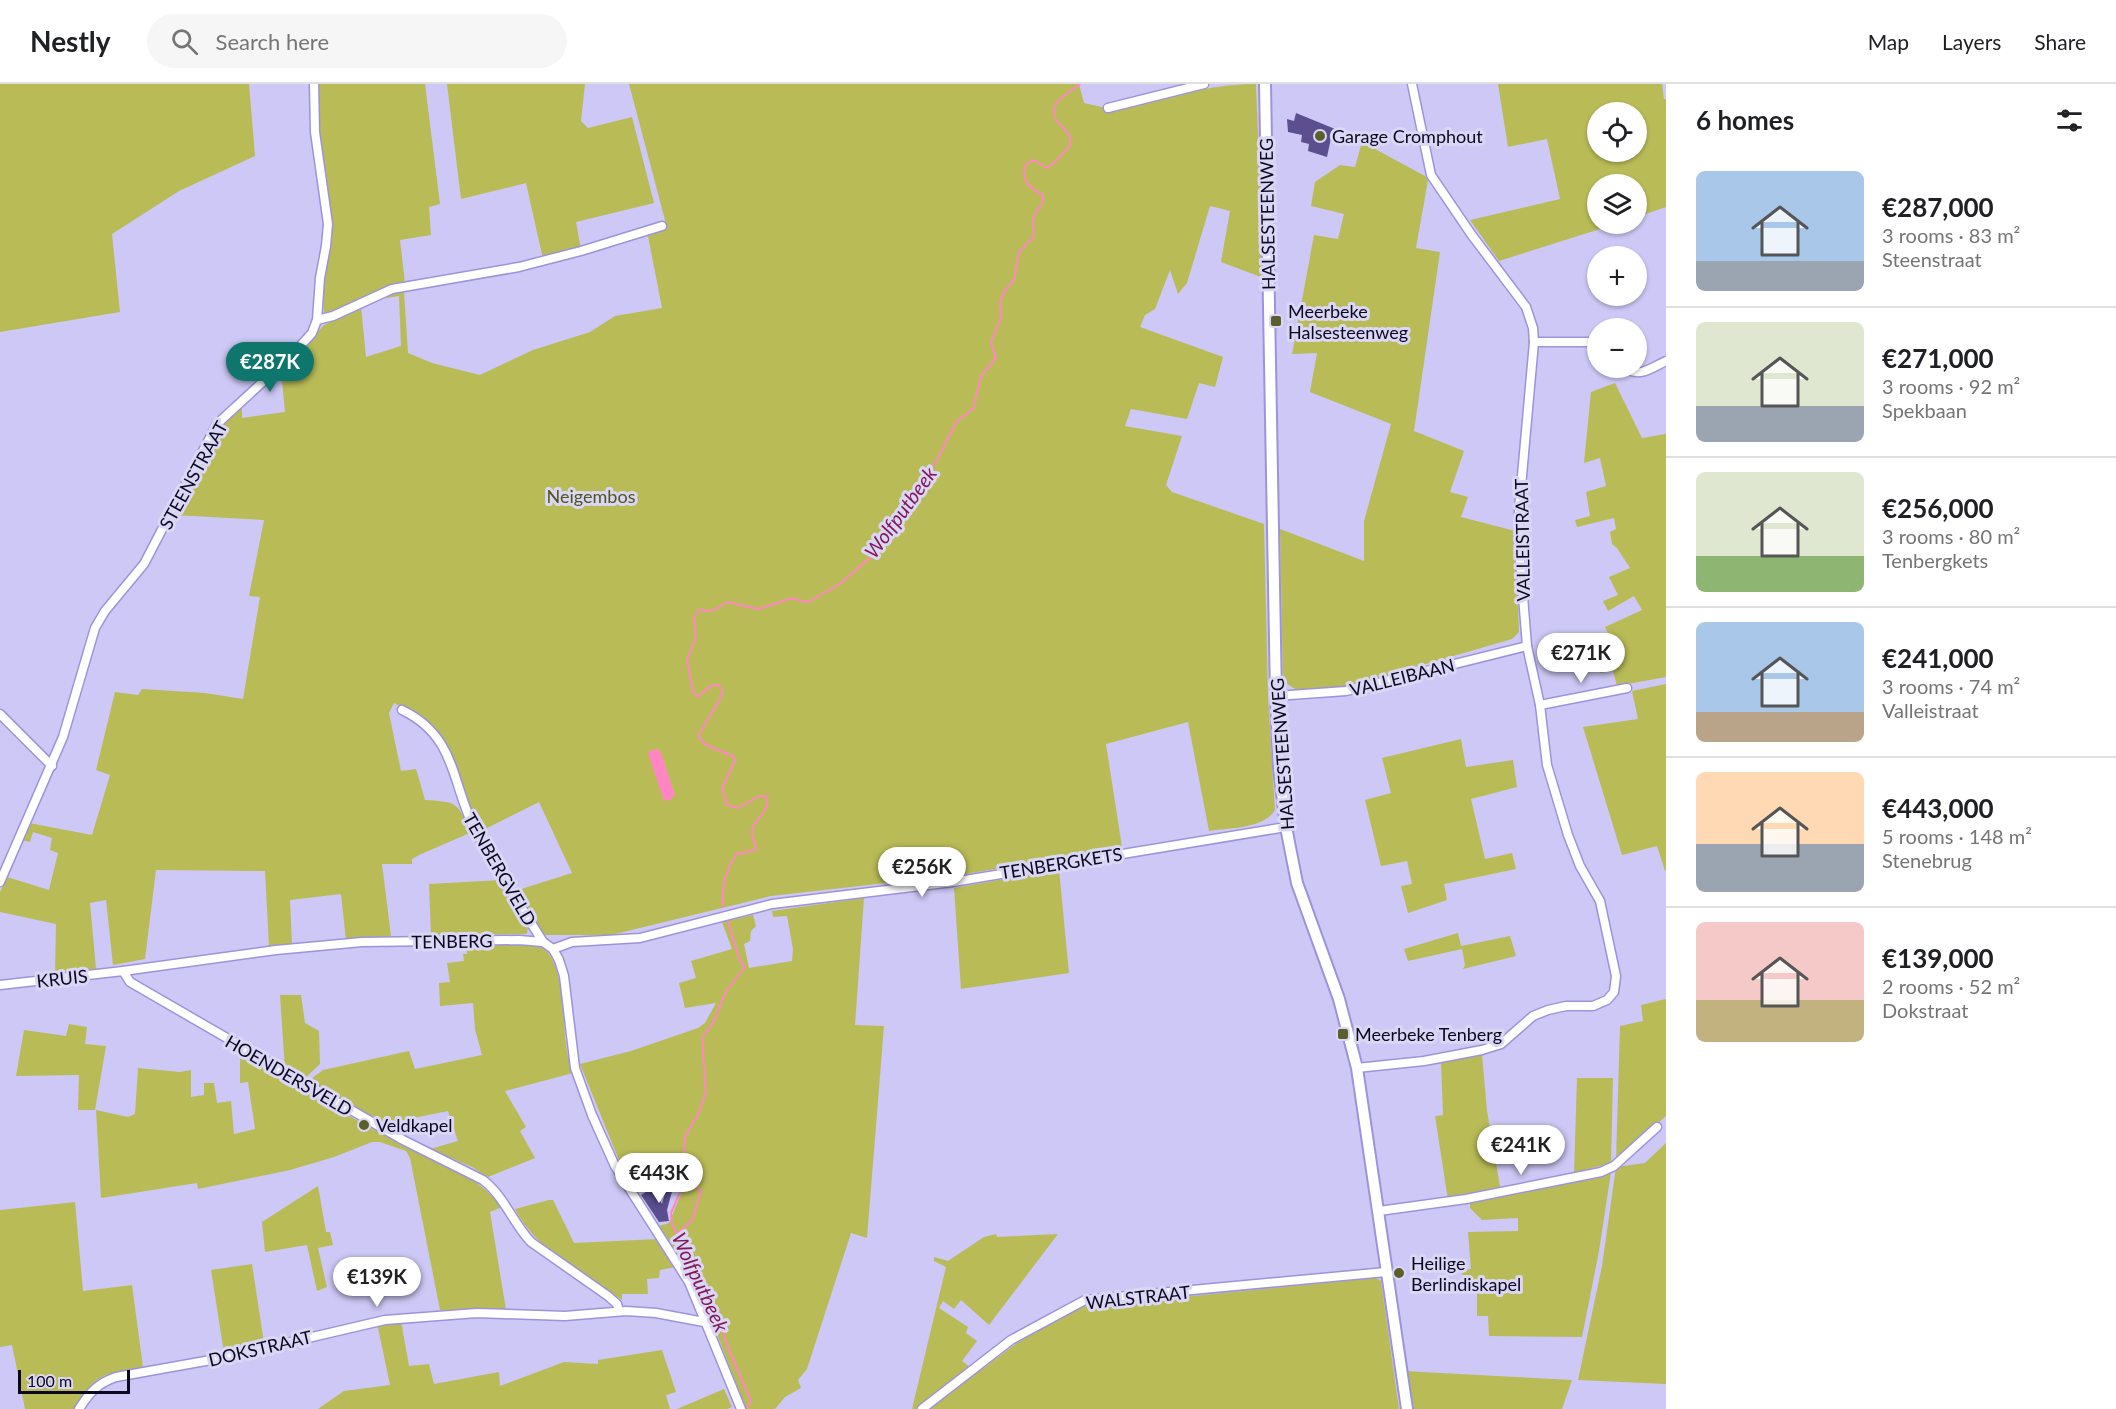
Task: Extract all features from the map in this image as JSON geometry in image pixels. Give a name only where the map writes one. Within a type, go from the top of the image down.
[{"type":"main road","name":"HALSESTEENWEG","points":[[1265,84],[1279,767],[1286,827],[1297,883],[1339,999],[1358,1068],[1407,1409]]},
{"type":"street","points":[[314,84],[315,132],[328,224],[320,278],[317,320],[333,316],[392,290],[519,267],[662,226]]},
{"type":"street","points":[[1108,108],[1204,84]]},
{"type":"street","name":"VALLEISTRAAT","points":[[1358,1068],[1424,1060],[1482,1050],[1501,1044],[1533,1016],[1566,1006],[1593,1006],[1607,1000],[1614,992],[1616,976],[1600,901],[1580,866],[1547,765],[1539,705],[1527,646],[1519,547],[1519,509],[1534,342],[1533,328],[1526,307],[1471,234],[1431,175],[1412,84]]},
{"type":"street","name":"STEENSTRAAT","points":[[0,882],[52,766],[72,708],[95,628],[105,611],[144,564],[217,424],[293,354],[312,333],[317,320]]},
{"type":"street","points":[[1534,342],[1587,342]]},
{"type":"street","points":[[1647,370],[1666,361]]},
{"type":"street","name":"VALLEIBAAN","points":[[1276,696],[1346,691],[1527,646]]},
{"type":"street","points":[[1539,705],[1627,688]]},
{"type":"street","name":"TENBERGVELD","points":[[402,710],[427,725],[447,753],[467,815],[543,942]]},
{"type":"street","points":[[0,714],[52,766]]},
{"type":"street","name":"TENBERGKETS","points":[[553,949],[572,942],[640,938],[772,904],[953,882],[1286,827]]},
{"type":"street","name":"TENBERG","points":[[123,971],[276,950],[362,942],[519,940],[543,942]]},
{"type":"street","points":[[543,942],[553,949],[564,976],[575,1068],[591,1114],[615,1166],[689,1282],[741,1409]]},
{"type":"street","name":"KRUIS","points":[[0,985],[123,971]]},
{"type":"street","name":"HOENDERSVELD","points":[[123,971],[130,982],[140,988],[403,1140],[483,1180],[491,1187],[520,1230],[531,1242],[608,1296],[617,1304],[619,1311]]},
{"type":"street","points":[[1379,1211],[1466,1199],[1601,1172],[1614,1166],[1657,1127]]},
{"type":"street","name":"WALSTRAAT","points":[[922,1409],[1011,1340],[1085,1300],[1386,1272]]},
{"type":"street","name":"DOKSTRAAT","points":[[79,1409],[95,1388],[116,1377],[222,1358],[380,1320],[484,1312],[565,1316],[619,1311],[656,1313],[704,1322]]},
{"type":"green space","points":[[0,84],[249,84],[255,156],[179,191],[112,234],[120,312],[0,332]]},
{"type":"green space","points":[[317,84],[425,84],[440,204],[429,207],[431,235],[400,240],[405,283],[329,314],[324,313],[322,284],[329,246]]},
{"type":"green space","points":[[447,84],[585,84],[581,121],[588,128],[632,117],[654,203],[576,222],[581,249],[543,259],[526,183],[461,199]]},
{"type":"green space","name":"Neigembos","points":[[629,84],[1079,84],[1084,103],[1102,107],[1111,112],[1201,90],[1256,84],[1261,277],[1221,262],[1230,211],[1210,206],[1187,283],[1178,294],[1170,270],[1155,309],[1145,315],[1140,327],[1223,357],[1215,387],[1199,383],[1187,419],[1131,409],[1125,426],[1182,436],[1166,485],[1172,492],[1264,524],[1268,696],[1275,810],[1263,821],[1255,824],[1209,831],[1188,722],[1106,744],[1122,847],[966,874],[771,896],[611,935],[545,935],[538,930],[515,891],[572,873],[539,802],[479,832],[451,752],[429,722],[394,703],[389,713],[401,771],[416,769],[425,800],[455,805],[472,832],[419,855],[412,859],[412,864],[382,864],[391,936],[346,940],[341,894],[290,900],[292,945],[269,946],[265,871],[156,870],[145,959],[113,965],[106,900],[90,903],[96,969],[55,974],[56,924],[0,912],[0,892],[7,877],[49,890],[58,853],[50,850],[52,838],[33,832],[30,842],[21,840],[29,823],[92,835],[110,775],[96,770],[115,692],[138,695],[142,689],[205,693],[243,699],[260,597],[249,596],[264,520],[174,515],[219,427],[242,405],[242,418],[285,412],[281,371],[324,325],[361,306],[366,357],[401,346],[399,296],[387,298],[385,295],[432,283],[433,287],[404,292],[408,353],[432,363],[480,375],[533,350],[590,332],[615,316],[662,308],[648,236],[664,228],[665,220]]},
{"type":"green space","points":[[1498,84],[1662,84],[1664,99],[1666,99],[1666,207],[1647,214],[1647,174],[1587,174],[1587,233],[1499,261],[1470,220],[1560,199],[1547,139],[1508,147]]},
{"type":"green space","points":[[1362,142],[1425,176],[1428,180],[1416,248],[1440,252],[1414,431],[1464,451],[1450,492],[1468,497],[1461,517],[1515,531],[1519,632],[1512,639],[1343,688],[1298,691],[1283,681],[1280,529],[1364,561],[1364,521],[1391,424],[1310,392],[1317,353],[1292,354],[1314,235],[1338,239],[1344,214],[1311,206],[1315,182],[1340,165],[1355,167]]},
{"type":"green space","points":[[1615,383],[1642,438],[1666,434],[1666,677],[1617,686],[1613,671],[1600,673],[1593,642],[1608,633],[1605,627],[1642,610],[1634,596],[1608,611],[1603,601],[1618,595],[1609,577],[1630,568],[1612,544],[1610,532],[1616,529],[1614,518],[1577,527],[1575,520],[1590,516],[1586,492],[1606,486],[1600,458],[1584,463],[1591,392]]},
{"type":"green space","points":[[1666,684],[1665,871],[1657,846],[1622,855],[1583,727],[1638,719],[1632,691]]},
{"type":"green space","points":[[1461,739],[1466,767],[1513,760],[1517,787],[1471,799],[1485,859],[1512,853],[1516,869],[1444,884],[1447,900],[1408,913],[1401,886],[1412,884],[1407,861],[1381,866],[1365,800],[1391,793],[1382,758]]},
{"type":"green space","points":[[1059,869],[1069,973],[961,989],[954,888]]},
{"type":"green space","points":[[501,880],[528,926],[527,934],[431,935],[429,884]]},
{"type":"green space","points":[[864,898],[855,1025],[884,1026],[867,1238],[851,1233],[807,1369],[798,1380],[801,1388],[785,1397],[775,1409],[746,1409],[709,1314],[687,1267],[659,1226],[669,1223],[685,1184],[679,1182],[679,1157],[641,1160],[623,1170],[580,1064],[631,1051],[698,1028],[705,1023],[716,1003],[685,1008],[679,983],[696,978],[691,961],[732,949],[722,922],[753,915],[756,926],[751,931],[750,941],[744,944],[749,968],[792,961],[793,949],[787,916],[773,917],[772,911]]},
{"type":"green space","points":[[1458,933],[1461,946],[1510,936],[1516,956],[1463,969],[1465,965],[1462,949],[1408,961],[1404,949]]},
{"type":"green space","points":[[523,944],[540,947],[548,953],[559,978],[565,1040],[573,1073],[505,1091],[526,1127],[520,1131],[535,1158],[488,1177],[472,1167],[430,1149],[458,1141],[448,1111],[379,1125],[307,1082],[323,1070],[409,1051],[415,1069],[482,1055],[475,1029],[473,1003],[440,1006],[439,983],[450,982],[447,963],[464,961],[463,954],[467,954],[466,945]]},
{"type":"green space","points":[[280,995],[301,995],[305,1023],[319,1031],[320,1064],[303,1080],[285,1070]]},
{"type":"green space","points":[[1666,999],[1666,1116],[1616,1160],[1620,1026],[1643,1021],[1641,1005]]},
{"type":"green space","points":[[69,1024],[87,1027],[85,1044],[106,1046],[95,1110],[78,1110],[79,1075],[16,1076],[24,1030],[66,1036]]},
{"type":"green space","points":[[240,1053],[393,1140],[451,1168],[478,1184],[491,1195],[502,1207],[490,1212],[506,1310],[440,1310],[410,1158],[406,1151],[380,1142],[372,1142],[334,1157],[290,1170],[198,1189],[197,1183],[101,1198],[96,1110],[128,1117],[135,1114],[138,1068],[180,1072],[191,1070],[191,1097],[204,1095],[204,1083],[214,1083],[217,1103],[231,1101],[234,1134],[255,1129],[248,1082],[240,1083]]},
{"type":"green space","points":[[1482,1054],[1487,1111],[1501,1192],[1448,1200],[1435,1116],[1443,1115],[1441,1061]]},
{"type":"green space","points":[[1577,1078],[1613,1078],[1611,1163],[1574,1173]]},
{"type":"green space","points":[[1666,1143],[1666,1384],[1578,1380],[1602,1266],[1616,1167],[1645,1163]]},
{"type":"green space","points":[[1611,1172],[1599,1251],[1582,1337],[1489,1336],[1488,1316],[1477,1316],[1477,1286],[1463,1285],[1462,1270],[1471,1269],[1468,1232],[1518,1231],[1518,1218],[1482,1220],[1470,1208],[1470,1200]]},
{"type":"green space","points":[[318,1186],[326,1232],[330,1232],[333,1245],[318,1248],[327,1287],[317,1291],[307,1245],[265,1252],[262,1222]]},
{"type":"green space","points":[[553,1200],[574,1243],[658,1239],[676,1267],[660,1270],[659,1278],[647,1279],[648,1294],[622,1294],[622,1300],[548,1249],[524,1224],[515,1209]]},
{"type":"green space","points":[[75,1202],[83,1291],[132,1285],[143,1367],[118,1371],[102,1377],[88,1388],[74,1409],[25,1409],[12,1345],[0,1347],[0,1210]]},
{"type":"green space","points":[[996,1234],[997,1237],[1058,1234],[989,1325],[961,1300],[954,1309],[943,1301],[939,1308],[968,1327],[966,1333],[977,1341],[962,1361],[971,1368],[917,1409],[912,1409],[946,1267],[934,1261],[934,1257],[948,1261],[984,1237]]},
{"type":"green space","points":[[252,1264],[264,1343],[224,1353],[211,1270]]},
{"type":"green space","points":[[1376,1278],[1381,1281],[1399,1409],[929,1409],[1017,1343],[1079,1307]]},
{"type":"green space","points":[[401,1321],[409,1366],[429,1364],[434,1384],[499,1372],[500,1386],[564,1362],[598,1364],[598,1360],[662,1350],[676,1392],[666,1395],[670,1409],[318,1409],[344,1391],[390,1385],[377,1323]]},
{"type":"green space","points":[[1408,1371],[1572,1380],[1562,1409],[1414,1409]]},
{"type":"green space","points":[[724,1389],[732,1407],[727,1409],[677,1409]]},
{"type":"shaded area","points":[[657,749],[661,753],[675,795],[670,800],[664,801],[649,756],[648,752]]},
{"type":"building","name":"Garage Cromphout","points":[[1296,113],[1340,131],[1338,139],[1331,138],[1327,157],[1308,151],[1309,144],[1301,142],[1302,135],[1288,132],[1287,119],[1294,121]]},
{"type":"building","points":[[667,1186],[673,1188],[667,1210],[669,1221],[659,1222],[641,1195],[652,1188],[662,1204]]},
{"type":"waterway","name":"Wolfputbeek","points":[[723,907],[725,879],[729,866],[736,854],[756,850],[752,836],[753,826],[765,810],[767,801],[766,796],[759,796],[738,808],[727,805],[722,788],[735,760],[733,756],[708,746],[700,739],[699,734],[722,696],[722,690],[719,685],[715,685],[697,697],[693,692],[687,660],[696,637],[694,617],[699,610],[712,611],[728,602],[758,609],[793,598],[805,602],[810,601],[841,583],[873,555],[892,519],[936,462],[956,422],[973,409],[981,376],[996,358],[991,343],[1001,317],[1000,302],[1005,290],[1014,280],[1019,252],[1034,236],[1033,218],[1043,201],[1043,195],[1027,183],[1024,170],[1026,164],[1033,160],[1047,168],[1070,146],[1070,136],[1057,121],[1054,109],[1060,99],[1080,84]]},
{"type":"waterway","name":"Wolfputbeek","points":[[728,922],[740,961],[745,967],[726,991],[713,1023],[702,1038],[706,1093],[699,1112],[685,1137],[681,1190],[671,1213],[672,1223],[679,1240],[696,1264],[709,1292],[728,1347],[751,1401],[747,1407]]},
{"type":"waterway","points":[[677,1234],[692,1220],[701,1191],[682,1177]]},
{"type":"place","name":"Garage Cromphout","points":[[1320,136]]},
{"type":"place","name":"Meerbeke Halsesteenweg","points":[[1276,321]]},
{"type":"place","name":"Meerbeke Tenberg","points":[[1343,1034]]},
{"type":"place","name":"Veldkapel","points":[[364,1125]]},
{"type":"place","name":"Heilige Berlindiskapel","points":[[1399,1273]]}]
